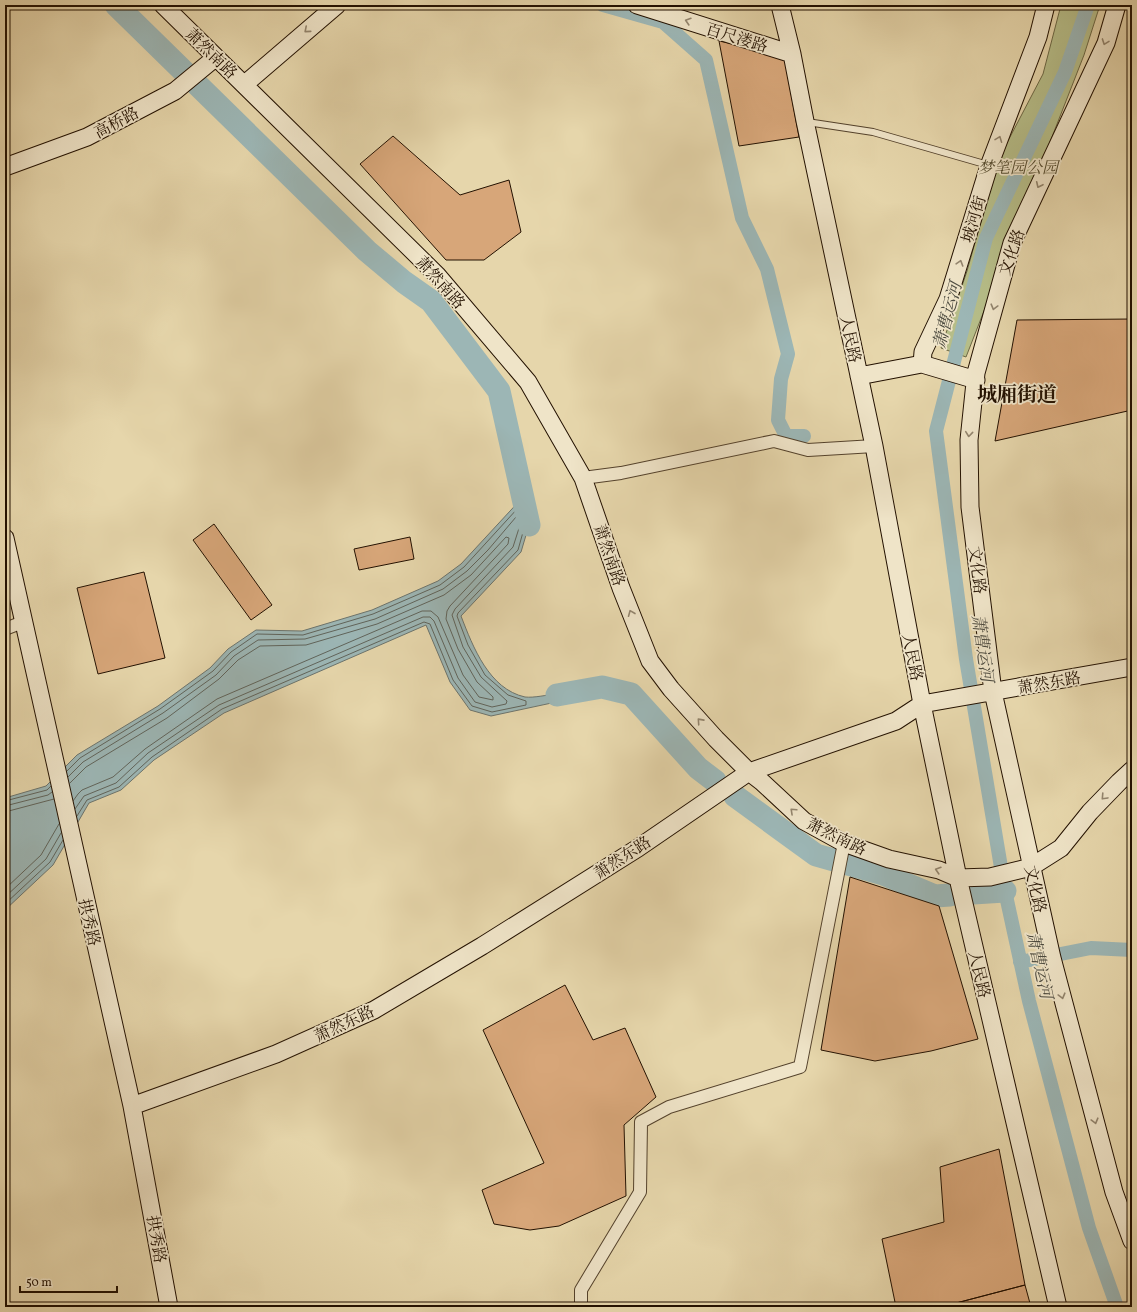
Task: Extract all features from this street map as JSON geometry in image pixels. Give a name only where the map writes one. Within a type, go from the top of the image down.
[{"type":"street","name":"萧然南路","points":[[164,5],[437,275],[528,382],[583,478],[621,588],[650,661],[676,695],[716,739],[749,772],[804,821],[844,843],[888,859],[939,870],[958,878],[990,877],[1027,868],[1061,848],[1090,812],[1132,770]]},
{"type":"street","points":[[244,84],[337,5]]},
{"type":"street","name":"百尺溇路","points":[[637,5],[792,54]]},
{"type":"street","name":"人民路","points":[[780,5],[792,54],[874,446],[922,704],[958,878],[1058,1307]]},
{"type":"street","name":"城河街","points":[[922,364],[923,352],[948,299],[989,166],[1038,37],[1046,5]]},
{"type":"street","name":"文化路","points":[[1117,5],[1106,43],[1012,243],[976,373],[969,440],[970,507],[990,693],[1027,868],[1045,928],[1114,1192],[1132,1241]]},
{"type":"street","name":"高桥路","points":[[5,167],[87,138],[176,91],[216,58]]},
{"type":"street","points":[[859,376],[922,364],[976,380]]},
{"type":"street","points":[[583,478],[621,472],[774,441],[808,450],[874,446]]},
{"type":"street","name":"拱秀路","points":[[5,538],[132,1106],[169,1307]]},
{"type":"street","points":[[5,628],[23,622]]},
{"type":"street","name":"萧然东路","points":[[132,1106],[276,1054],[374,1010],[482,946],[638,848],[749,772],[896,721],[922,704],[1132,667]]},
{"type":"street","points":[[581,1307],[581,1290],[640,1192],[641,1122],[669,1107],[800,1068],[844,843]]},
{"type":"lane","points":[[805,121],[873,132],[989,166]]},
{"type":"green space","name":"梦笔园公园","points":[[1061,5],[1100,5],[1084,55],[966,357],[941,348],[967,271],[999,158],[1043,74]]},
{"type":"water","points":[[523,497],[529,525],[521,552],[461,616],[471,641],[484,665],[492,676],[502,685],[512,692],[525,697],[556,694],[561,701],[491,716],[470,710],[450,682],[426,625],[224,713],[154,760],[121,790],[89,803],[53,865],[5,910],[5,798],[46,786],[77,755],[158,706],[210,668],[228,649],[256,630],[302,631],[372,610],[438,581],[461,564]]},
{"type":"building","points":[[719,41],[784,55],[799,137],[739,146]]},
{"type":"building","points":[[393,136],[460,195],[509,180],[521,232],[484,260],[446,260],[360,164]]},
{"type":"building","points":[[1132,319],[1132,410],[995,441],[1017,320]]},
{"type":"building","points":[[214,524],[272,605],[251,620],[193,540]]},
{"type":"building","points":[[410,537],[414,559],[359,570],[354,549]]},
{"type":"building","points":[[144,572],[165,658],[98,674],[77,588]]},
{"type":"building","points":[[850,877],[939,906],[978,1039],[931,1051],[875,1061],[821,1050]]},
{"type":"building","points":[[565,985],[593,1040],[625,1028],[656,1097],[624,1125],[626,1196],[559,1226],[530,1230],[494,1224],[482,1190],[544,1163],[483,1030]]},
{"type":"building","points":[[999,1149],[1025,1285],[941,1307],[896,1307],[882,1239],[944,1222],[940,1167]]},
{"type":"building","points":[[1025,1285],[1031,1307],[941,1307]]},
{"type":"waterway","points":[[116,5],[367,251],[404,282],[431,301],[499,391],[529,525]]},
{"type":"waterway","points":[[603,5],[663,22],[706,60],[742,218],[767,269],[788,354],[781,379],[778,420],[786,436],[804,436]]},
{"type":"waterway","name":"萧曹运河","points":[[1088,5],[1065,72],[986,238],[936,431],[966,659],[1005,891],[1029,1001],[1089,1228],[1117,1307]]},
{"type":"waterway","points":[[557,695],[602,687],[631,694],[698,768],[715,781]]},
{"type":"waterway","points":[[735,796],[816,855],[883,874],[935,896],[950,895]]},
{"type":"waterway","points":[[973,893],[1005,891]]},
{"type":"waterway","points":[[1020,962],[1091,948],[1132,950]]},
{"type":"district","name":"城厢街道","points":[[1017,394]]}]
